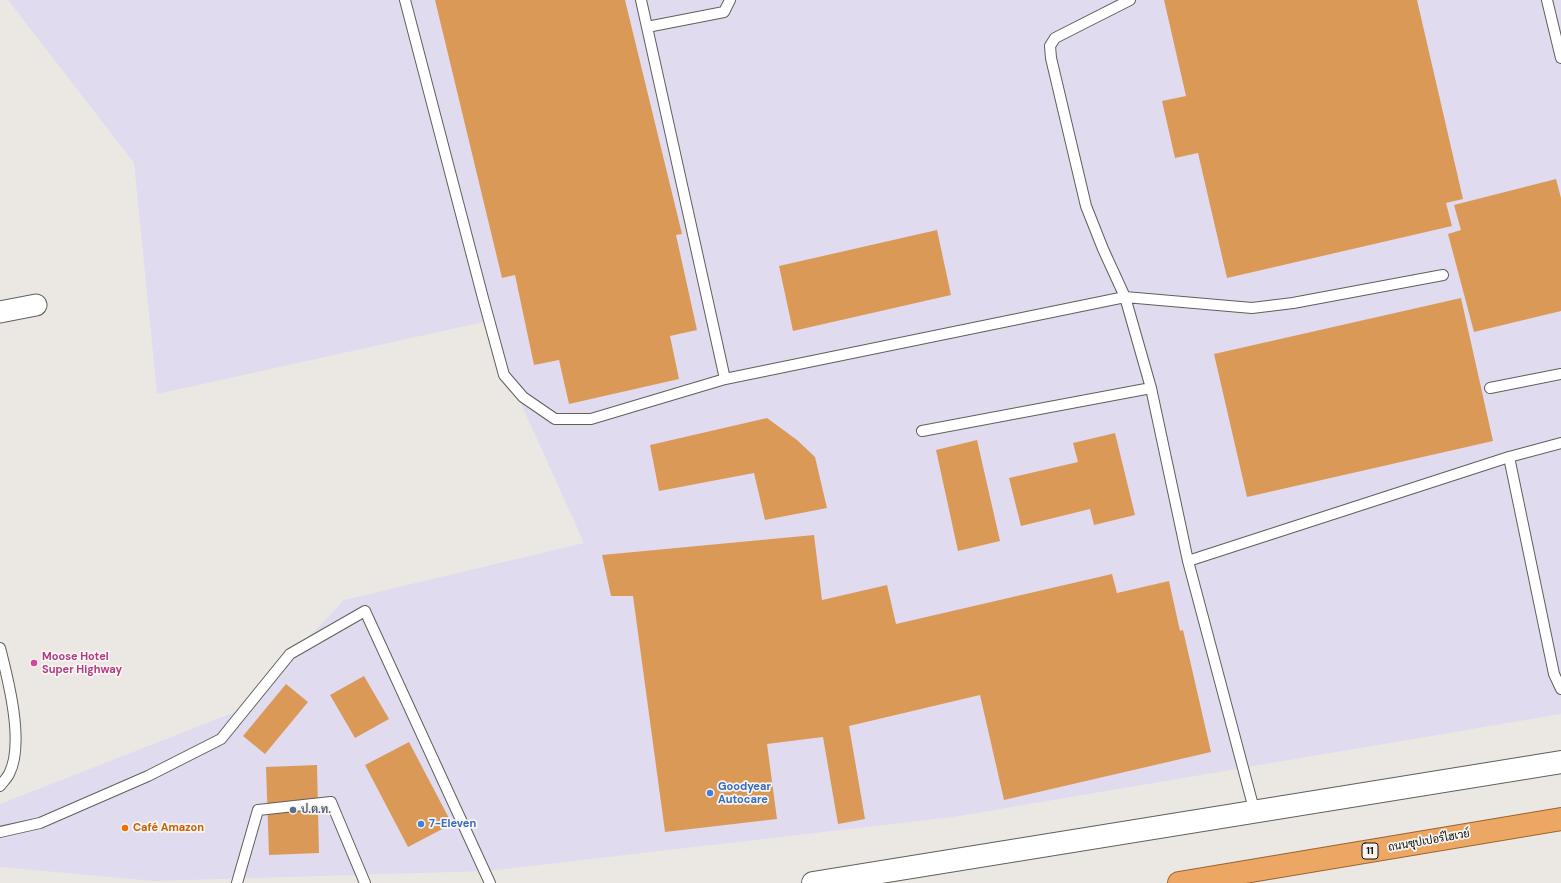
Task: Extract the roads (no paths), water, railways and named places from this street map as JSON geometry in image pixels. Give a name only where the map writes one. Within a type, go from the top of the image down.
[{"type":"highway","name":"ถนนซุปเปอร์ไฮเวย์","points":[[1179,883],[1561,819]]},
{"type":"main road","points":[[813,883],[1561,762]]},
{"type":"street","points":[[0,312],[36,305]]},
{"type":"lane","points":[[405,0],[482,298],[504,375],[522,397],[555,419],[591,419],[725,379],[1125,297],[1252,308],[1293,304],[1443,275]]},
{"type":"lane","points":[[640,0],[725,379]]},
{"type":"lane","points":[[647,27],[724,12],[730,0]]},
{"type":"lane","points":[[1130,0],[1056,38],[1050,46],[1051,58],[1086,206],[1103,249],[1125,297],[1151,388],[1188,561],[1255,812]]},
{"type":"lane","points":[[1547,0],[1561,58]]},
{"type":"lane","points":[[1490,388],[1561,374]]},
{"type":"lane","points":[[922,431],[1151,388]]},
{"type":"lane","points":[[1188,561],[1508,457],[1561,443]]},
{"type":"lane","points":[[1508,457],[1554,674],[1561,689]]},
{"type":"lane","points":[[0,832],[40,823],[148,776],[221,740],[290,654],[365,611],[490,883]]},
{"type":"lane","points":[[0,648],[11,690],[15,736],[14,755],[10,773],[0,786]]},
{"type":"lane","points":[[237,883],[258,810],[331,802],[365,883]]},
{"type":"place","name":"Moose Hotel Super Highway","points":[[34,663]]},
{"type":"place","name":"Goodyear Autocare","points":[[710,793]]},
{"type":"place","name":"ป.ต.ท.","points":[[293,810]]},
{"type":"place","name":"7-Eleven","points":[[421,824]]},
{"type":"place","name":"Café Amazon","points":[[125,828]]}]
